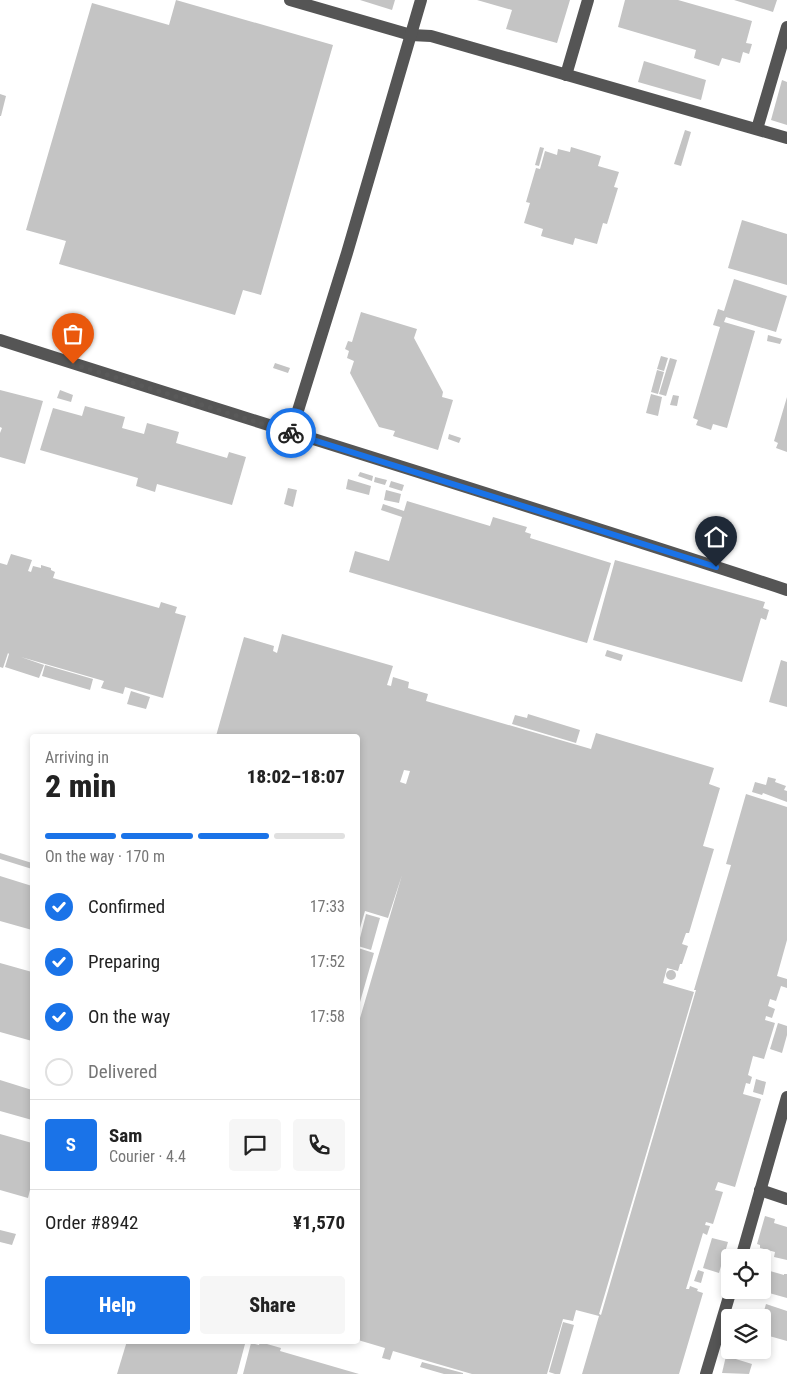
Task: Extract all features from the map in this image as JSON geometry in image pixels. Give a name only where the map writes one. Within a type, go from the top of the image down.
[{"type":"street","points":[[290,0],[411,35],[431,36],[787,138]]},
{"type":"street","points":[[291,434],[347,253],[421,0]]},
{"type":"street","points":[[566,75],[588,0]]},
{"type":"street","points":[[757,129],[787,27]]},
{"type":"street","points":[[0,340],[291,434],[644,543],[787,590]]},
{"type":"street","points":[[744,1249],[787,1097]]},
{"type":"street","points":[[760,1190],[787,1199]]},
{"type":"street","points":[[706,1374],[728,1299]]},
{"type":"building","points":[[176,0],[333,45],[261,295],[243,290],[235,315],[59,264],[66,241],[26,230],[92,3],[169,25]]},
{"type":"building","points":[[360,0],[395,0],[392,10]]},
{"type":"building","points":[[477,0],[570,0],[557,43],[506,29],[512,10]]},
{"type":"building","points":[[625,0],[678,0],[752,21],[746,43],[752,44],[749,54],[743,52],[740,63],[722,58],[719,66],[694,58],[696,50],[618,27]]},
{"type":"building","points":[[734,0],[777,0],[773,12]]},
{"type":"building","points":[[644,61],[706,80],[701,100],[638,82]]},
{"type":"building","points":[[782,80],[787,82],[787,125],[771,120]]},
{"type":"building","points":[[0,94],[6,96],[1,116],[0,116]]},
{"type":"building","points":[[685,130],[691,132],[681,166],[674,164]]},
{"type":"building","points":[[540,147],[544,148],[539,166],[535,165]]},
{"type":"building","points":[[571,147],[601,156],[598,166],[619,172],[614,187],[618,188],[607,224],[603,223],[597,244],[575,238],[573,245],[541,236],[543,229],[524,223],[530,203],[526,202],[536,168],[540,169],[545,151],[557,155],[558,149],[570,152]]},
{"type":"building","points":[[742,220],[787,234],[787,285],[728,268]]},
{"type":"building","points":[[734,279],[787,296],[776,332],[726,317],[724,322],[755,331],[727,428],[713,424],[711,430],[696,425],[698,420],[693,418],[720,327],[713,325],[718,309],[724,311]]},
{"type":"building","points":[[361,312],[417,329],[414,338],[443,392],[442,397],[453,400],[438,450],[393,436],[395,431],[379,427],[350,373],[354,361],[347,358],[349,351],[345,349],[348,341],[352,342]]},
{"type":"building","points":[[768,335],[782,339],[780,344],[767,341]]},
{"type":"building","points":[[661,356],[668,358],[664,371],[657,369]]},
{"type":"building","points":[[670,358],[677,360],[666,396],[659,394]]},
{"type":"building","points":[[275,363],[290,368],[288,373],[273,368]]},
{"type":"building","points":[[657,370],[664,372],[658,394],[651,392]]},
{"type":"building","points":[[0,390],[43,401],[25,464],[0,457],[0,433],[2,428],[0,427]]},
{"type":"building","points":[[60,390],[73,395],[71,402],[57,398]]},
{"type":"building","points":[[651,394],[662,397],[658,416],[646,413]]},
{"type":"building","points":[[673,395],[679,396],[677,406],[670,405]]},
{"type":"building","points":[[787,397],[787,452],[776,448],[778,443],[774,441]]},
{"type":"building","points":[[85,406],[125,417],[122,428],[144,434],[147,423],[179,432],[176,443],[227,458],[229,452],[246,457],[232,505],[157,484],[155,492],[136,486],[138,478],[40,450],[53,408],[82,416]]},
{"type":"building","points":[[449,434],[461,438],[459,443],[448,439]]},
{"type":"building","points":[[360,472],[373,476],[372,481],[358,476]]},
{"type":"building","points":[[375,477],[387,480],[385,485],[374,482]]},
{"type":"building","points":[[348,479],[371,486],[369,495],[346,489]]},
{"type":"building","points":[[391,481],[404,485],[402,491],[389,487]]},
{"type":"building","points":[[288,488],[297,490],[293,507],[284,504]]},
{"type":"building","points":[[386,490],[401,494],[399,503],[384,500]]},
{"type":"building","points":[[407,501],[490,526],[493,517],[527,527],[525,532],[531,534],[530,538],[611,563],[587,643],[349,572],[355,551],[389,561],[402,517],[381,510],[383,504],[404,511]]},
{"type":"building","points":[[11,554],[32,560],[28,571],[31,572],[33,566],[41,568],[41,565],[51,568],[55,572],[53,578],[159,608],[161,602],[177,607],[175,613],[186,616],[163,698],[125,687],[123,694],[101,688],[104,681],[21,657],[44,665],[39,678],[5,667],[8,653],[3,668],[0,667],[0,563],[7,565]]},
{"type":"building","points":[[615,560],[765,602],[763,608],[769,610],[766,620],[761,618],[742,682],[593,640]]},
{"type":"building","points":[[282,634],[393,666],[387,685],[391,686],[393,677],[409,682],[408,688],[428,694],[426,701],[591,749],[596,733],[714,768],[709,784],[720,788],[703,846],[714,849],[689,933],[686,933],[682,944],[688,946],[682,964],[680,964],[678,971],[667,968],[663,983],[694,992],[599,1314],[601,1315],[731,865],[726,864],[746,794],[787,807],[787,940],[777,976],[787,979],[787,988],[781,986],[776,1001],[770,999],[768,1006],[775,1009],[772,1018],[766,1016],[765,1020],[775,1023],[764,1059],[753,1056],[748,1075],[752,1077],[750,1084],[746,1083],[743,1094],[761,1099],[735,1187],[718,1182],[715,1190],[723,1192],[713,1224],[706,1222],[705,1225],[710,1226],[707,1235],[703,1233],[686,1289],[689,1289],[690,1286],[703,1293],[679,1374],[582,1374],[599,1316],[576,1310],[573,1321],[563,1319],[547,1374],[472,1374],[393,1351],[390,1360],[382,1358],[385,1348],[360,1341],[360,1018],[402,875],[388,918],[365,911],[360,928],[360,734],[217,734],[244,637],[274,646],[273,651],[277,653]],"holes":[[[404,770],[410,771],[406,784],[400,782]]]},
{"type":"building","points":[[607,650],[623,655],[621,661],[605,656]]},
{"type":"building","points":[[781,660],[787,662],[787,707],[769,702]]},
{"type":"building","points":[[45,665],[93,679],[90,690],[42,676]]},
{"type":"building","points":[[131,691],[150,697],[146,709],[127,704]]},
{"type":"building","points":[[528,714],[580,730],[576,743],[512,724],[515,715],[527,718]]},
{"type":"building","points":[[768,777],[776,779],[775,782],[786,786],[784,790],[787,791],[787,802],[763,793],[762,795],[752,792],[755,782],[766,785]]},
{"type":"building","points":[[0,853],[30,862],[30,868],[0,859]]},
{"type":"building","points":[[0,876],[30,885],[30,929],[0,921]]},
{"type":"building","points":[[366,914],[380,918],[371,950],[360,947],[360,938]]},
{"type":"building","points":[[360,949],[374,953],[360,1002]]},
{"type":"building","points":[[0,963],[30,971],[30,1040],[0,1032]]},
{"type":"building","points":[[669,970],[673,970],[676,975],[673,980],[669,980],[666,977],[666,973]]},
{"type":"building","points":[[778,1023],[787,1026],[787,1035],[782,1053],[770,1049]]},
{"type":"building","points":[[756,1079],[766,1082],[763,1095],[753,1092]]},
{"type":"building","points":[[0,1080],[30,1089],[30,1119],[0,1111]]},
{"type":"building","points":[[0,1134],[30,1142],[30,1190],[28,1198],[0,1190]]},
{"type":"building","points":[[765,1216],[775,1219],[774,1223],[787,1227],[787,1260],[774,1257],[775,1252],[771,1251],[771,1249],[760,1248],[760,1245],[757,1244]]},
{"type":"building","points":[[0,1230],[16,1234],[12,1245],[0,1242]]},
{"type":"building","points":[[712,1238],[728,1242],[726,1249],[721,1249],[719,1273],[703,1268]]},
{"type":"building","points":[[698,1270],[704,1272],[701,1283],[694,1281]]},
{"type":"building","points":[[771,1271],[787,1274],[787,1298],[771,1294]]},
{"type":"building","points":[[766,1304],[787,1311],[787,1341],[771,1337],[771,1309],[765,1309]]},
{"type":"building","points":[[563,1322],[574,1325],[560,1374],[555,1374],[549,1372]]},
{"type":"building","points":[[126,1344],[245,1344],[237,1374],[117,1374]]},
{"type":"building","points":[[251,1344],[267,1344],[281,1348],[280,1351],[359,1374],[243,1374]]},
{"type":"building","points":[[725,1359],[736,1359],[752,1364],[749,1374],[722,1373]]},
{"type":"building","points":[[422,1362],[463,1374],[444,1374],[420,1367]]},
{"type":"way so far","points":[[73,364],[291,433]]},
{"type":"route","points":[[291,433],[716,567]]}]
